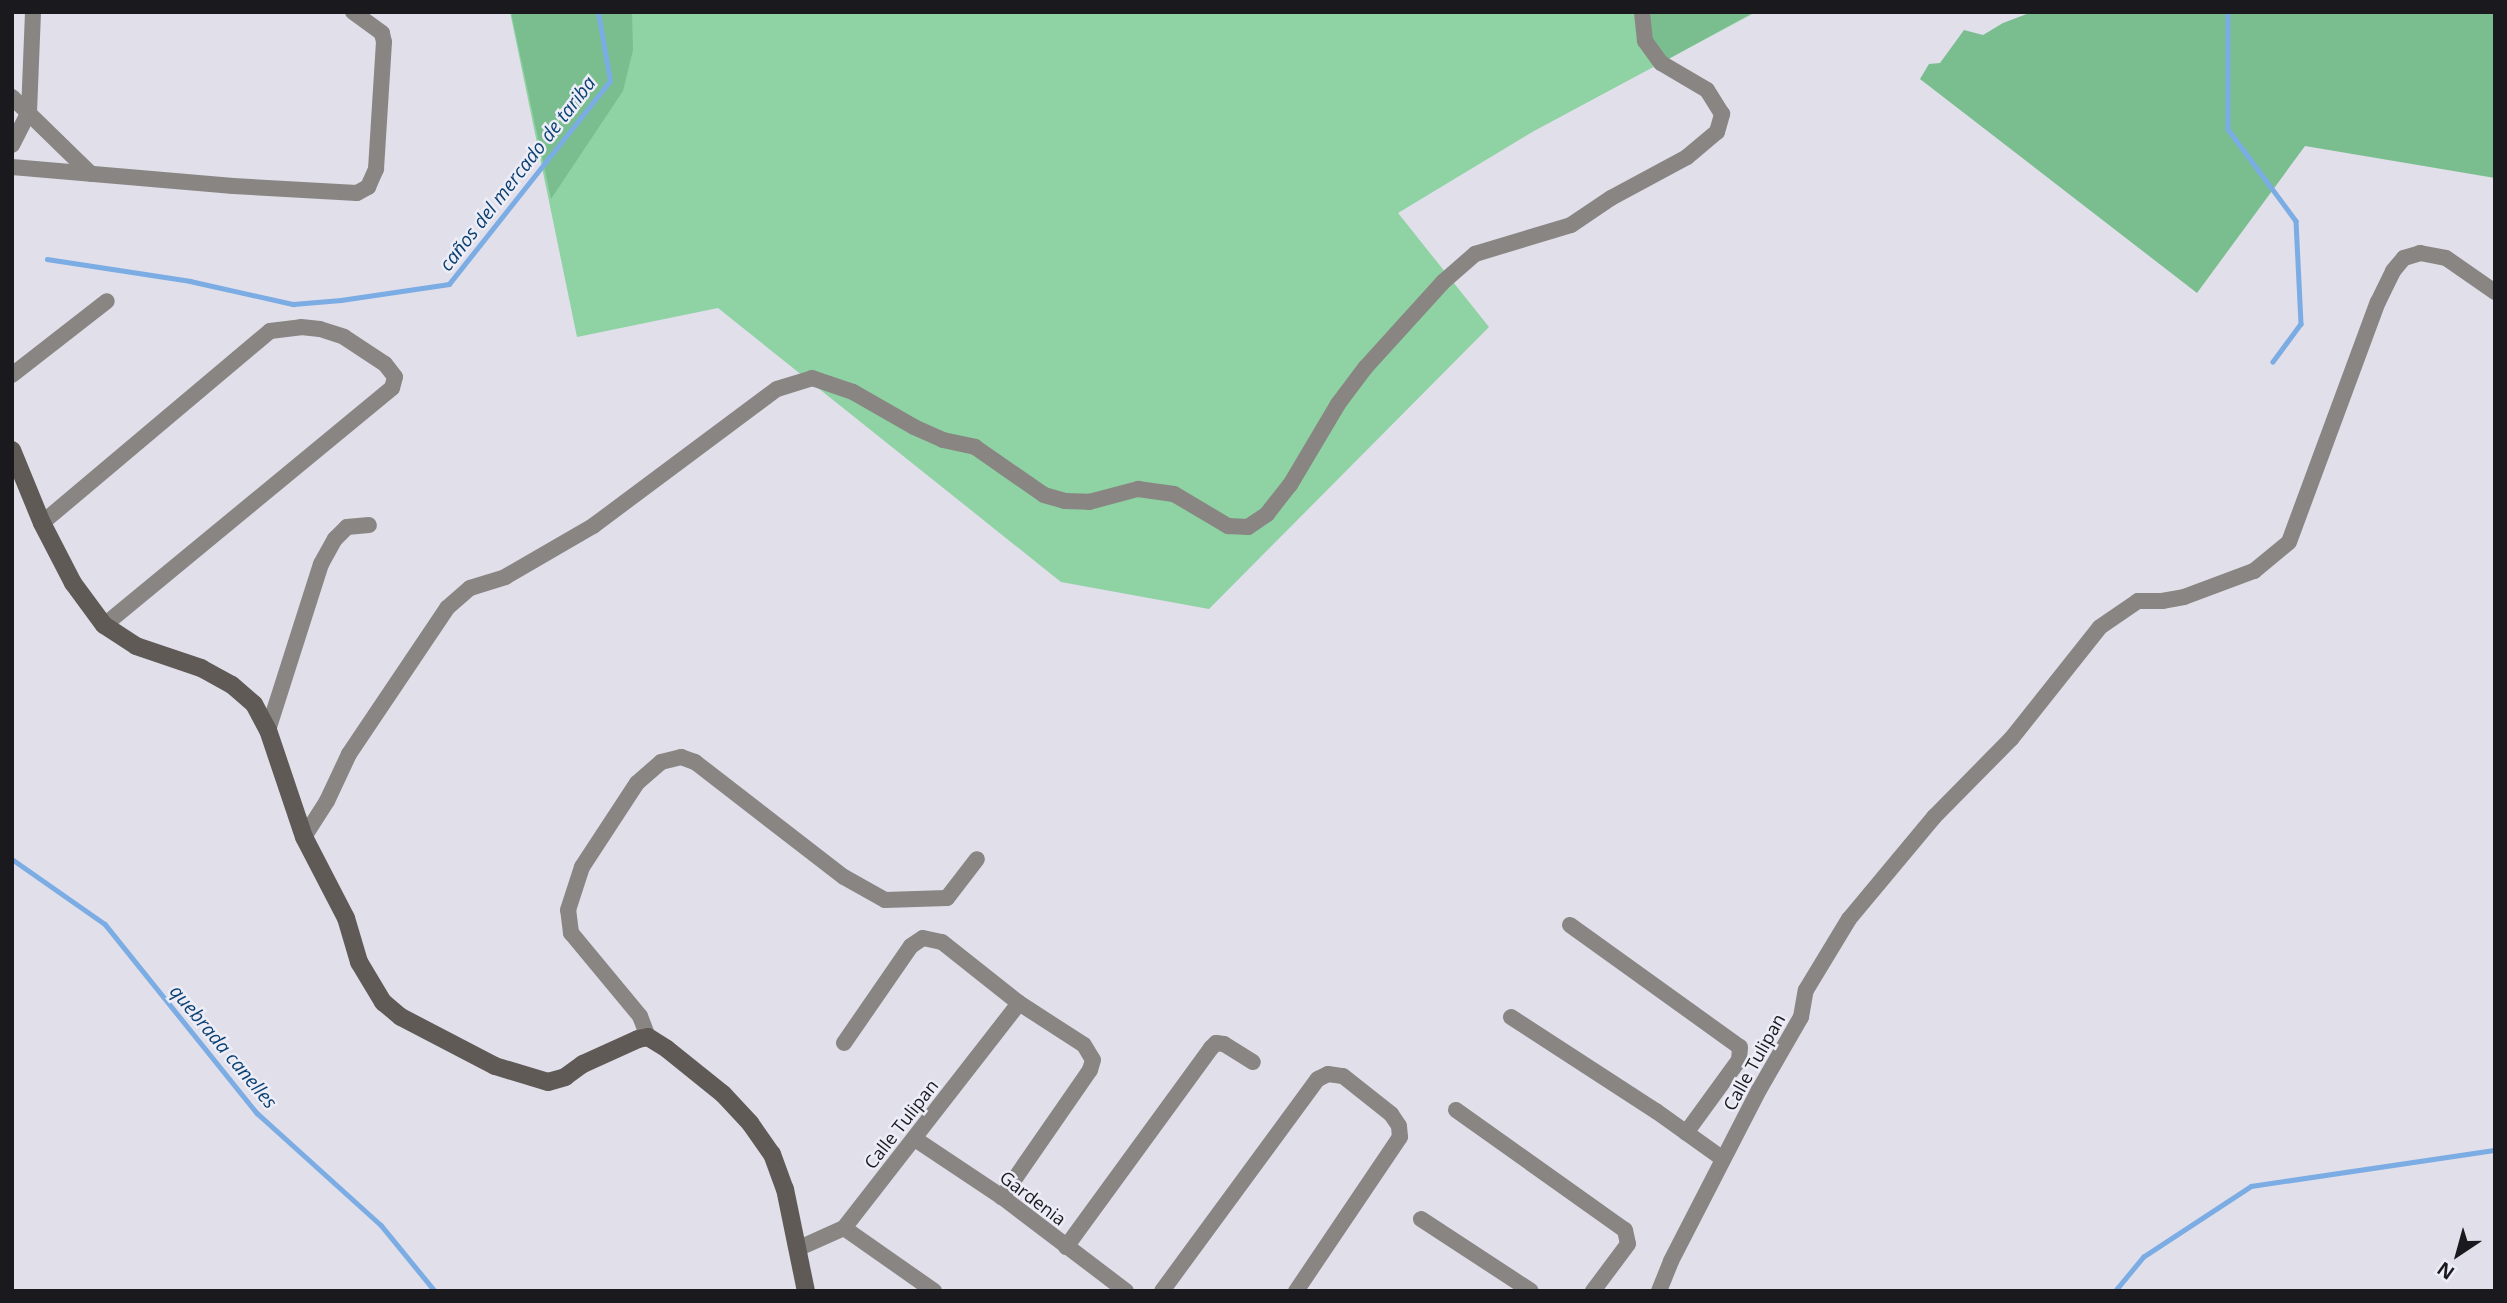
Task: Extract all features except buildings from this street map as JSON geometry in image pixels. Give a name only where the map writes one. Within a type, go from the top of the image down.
[{"type":"street","points":[[12,145],[29,112],[33,12]]},
{"type":"street","points":[[12,167],[357,193],[368,187],[376,169],[384,42],[382,33],[353,12]]},
{"type":"street","points":[[304,837],[327,801],[349,754],[447,608],[470,588],[505,578],[593,526],[776,389],[812,379],[853,392],[914,427],[943,440],[975,447],[1045,495],[1065,501],[1089,502],[1138,489],[1174,494],[1228,526],[1248,527],[1267,514],[1290,485],[1338,404],[1365,368],[1451,275],[1475,254],[1572,225],[1611,198],[1687,157],[1717,132],[1722,114],[1707,90],[1661,63],[1645,41],[1642,12]]},
{"type":"street","points":[[12,97],[92,174]]},
{"type":"street","name":"Calle Tulipan","points":[[1659,1291],[1723,1159],[1801,1017],[1806,990],[1849,919],[1934,817],[2011,739],[2101,627],[2138,601],[2184,597],[2255,571],[2289,542],[2378,302],[2393,271],[2404,258],[2420,253],[2446,258],[2495,292]]},
{"type":"street","points":[[12,375],[107,302]]},
{"type":"street","points":[[42,523],[270,331],[301,327],[320,329],[344,337],[385,364],[395,377],[392,388],[104,625]]},
{"type":"street","points":[[12,450],[42,523],[73,583],[104,625],[136,646],[201,668],[232,685],[254,704],[268,730],[304,837],[346,918],[359,962],[383,1002],[401,1017],[495,1066],[548,1082],[565,1077],[611,1051],[648,1037]]},
{"type":"street","points":[[268,730],[321,564],[335,539],[347,527],[369,525]]},
{"type":"street","points":[[806,1291],[785,1189],[772,1154],[750,1123],[723,1094],[696,1069],[648,1037],[640,1016],[571,933],[568,910],[582,867],[637,783],[661,762],[681,757],[695,762],[844,877],[885,900],[947,898],[977,859]]},
{"type":"street","points":[[1570,925],[1740,1046],[1740,1060],[1686,1133]]},
{"type":"street","points":[[844,1043],[911,946],[923,938],[942,942],[1019,1003],[1084,1045],[1093,1060],[1086,1076],[1002,1197]]},
{"type":"street","name":"Calle Tulipan","points":[[797,1250],[844,1228],[1019,1003]]},
{"type":"street","points":[[1511,1017],[1723,1159]]},
{"type":"street","points":[[1066,1247],[1216,1043],[1224,1044],[1253,1062]]},
{"type":"street","points":[[1162,1291],[1318,1079],[1328,1074],[1343,1076],[1391,1114],[1399,1126],[1400,1137],[1296,1291]]},
{"type":"street","points":[[1455,1110],[1625,1230],[1628,1238],[1624,1252],[1593,1291]]},
{"type":"street","name":"Gardenia","points":[[915,1139],[1002,1197],[1126,1291]]},
{"type":"street","points":[[1421,1219],[1531,1291]]},
{"type":"street","points":[[844,1228],[934,1291]]},
{"type":"green space","points":[[510,12],[1756,12],[1534,131],[1398,213],[1489,327],[1209,609],[1061,582],[718,308],[577,337]]},
{"type":"green space","points":[[511,12],[632,12],[633,50],[623,91],[551,199]]},
{"type":"green space","points":[[1642,12],[1754,12],[1661,63]]},
{"type":"green space","points":[[2032,12],[2495,12],[2495,178],[2305,146],[2197,293],[1920,79],[1929,64],[1940,63],[1964,30],[1983,35],[2003,23]]},
{"type":"waterway","name":"caños del mercado de tariba","points":[[47,259],[190,281],[293,304],[341,300],[449,284],[610,81],[598,12]]},
{"type":"waterway","points":[[2228,12],[2228,129],[2296,221],[2301,324],[2273,362]]},
{"type":"waterway","name":"quebrada canelles","points":[[12,859],[105,924],[257,1113],[381,1225],[435,1291]]},
{"type":"waterway","points":[[2115,1291],[2143,1257],[2251,1186],[2495,1150]]}]
